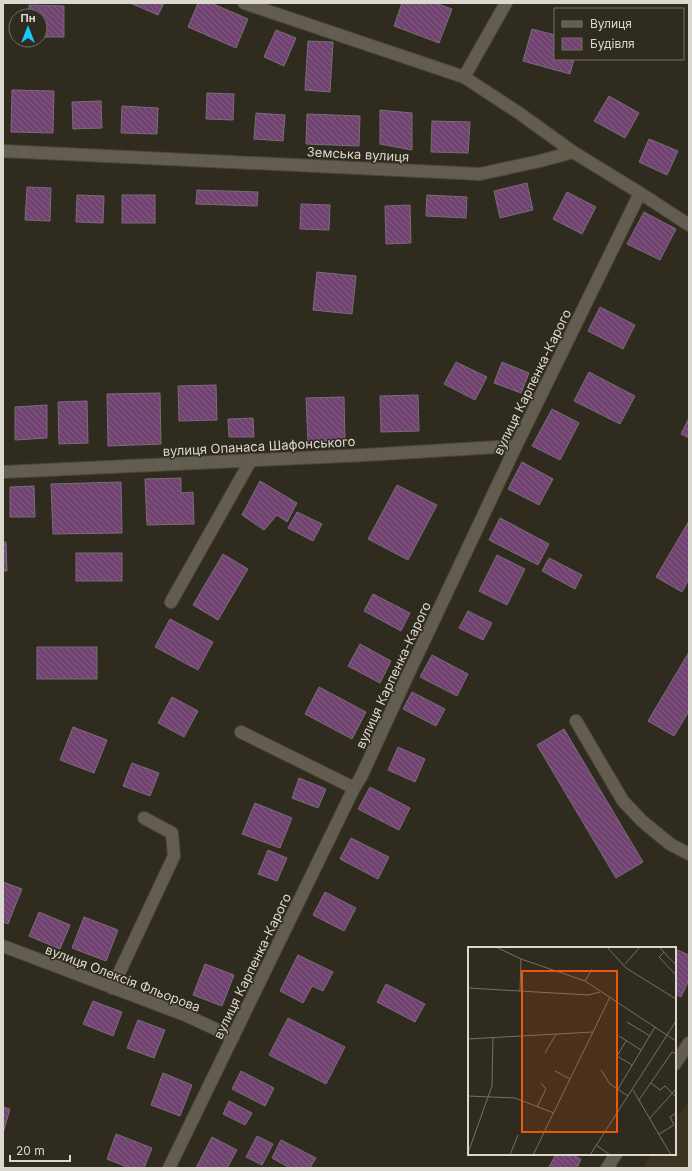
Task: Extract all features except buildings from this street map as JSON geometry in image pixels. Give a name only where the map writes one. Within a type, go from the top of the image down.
[{"type":"street","points":[[244,3],[464,78],[519,113],[573,152],[689,225]]},
{"type":"street","points":[[464,78],[506,3]]},
{"type":"street","name":"Земська вулиця","points":[[3,151],[480,174],[573,152]]},
{"type":"street","name":"вулиця Карпенка-Карого","points":[[169,1168],[354,788],[362,777],[406,679],[516,446],[640,193]]},
{"type":"street","name":"вулиця Опанаса Шафонського","points":[[3,472],[365,455],[516,446]]},
{"type":"street","points":[[171,602],[251,460]]},
{"type":"street","points":[[576,721],[623,801],[642,821],[670,844],[689,854]]},
{"type":"street","points":[[241,732],[354,788]]},
{"type":"street","points":[[112,988],[174,856],[172,833],[144,818]]},
{"type":"street","name":"вулиця Олексія Фльорова","points":[[3,946],[185,1015],[233,1037]]},
{"type":"street","points":[[676,1062],[689,1043]]},
{"type":"street","points":[[607,1168],[615,1155]]},
{"type":"shaded area","points":[[689,1100],[689,1168],[642,1168],[651,1155],[676,1155],[676,1120]]}]
